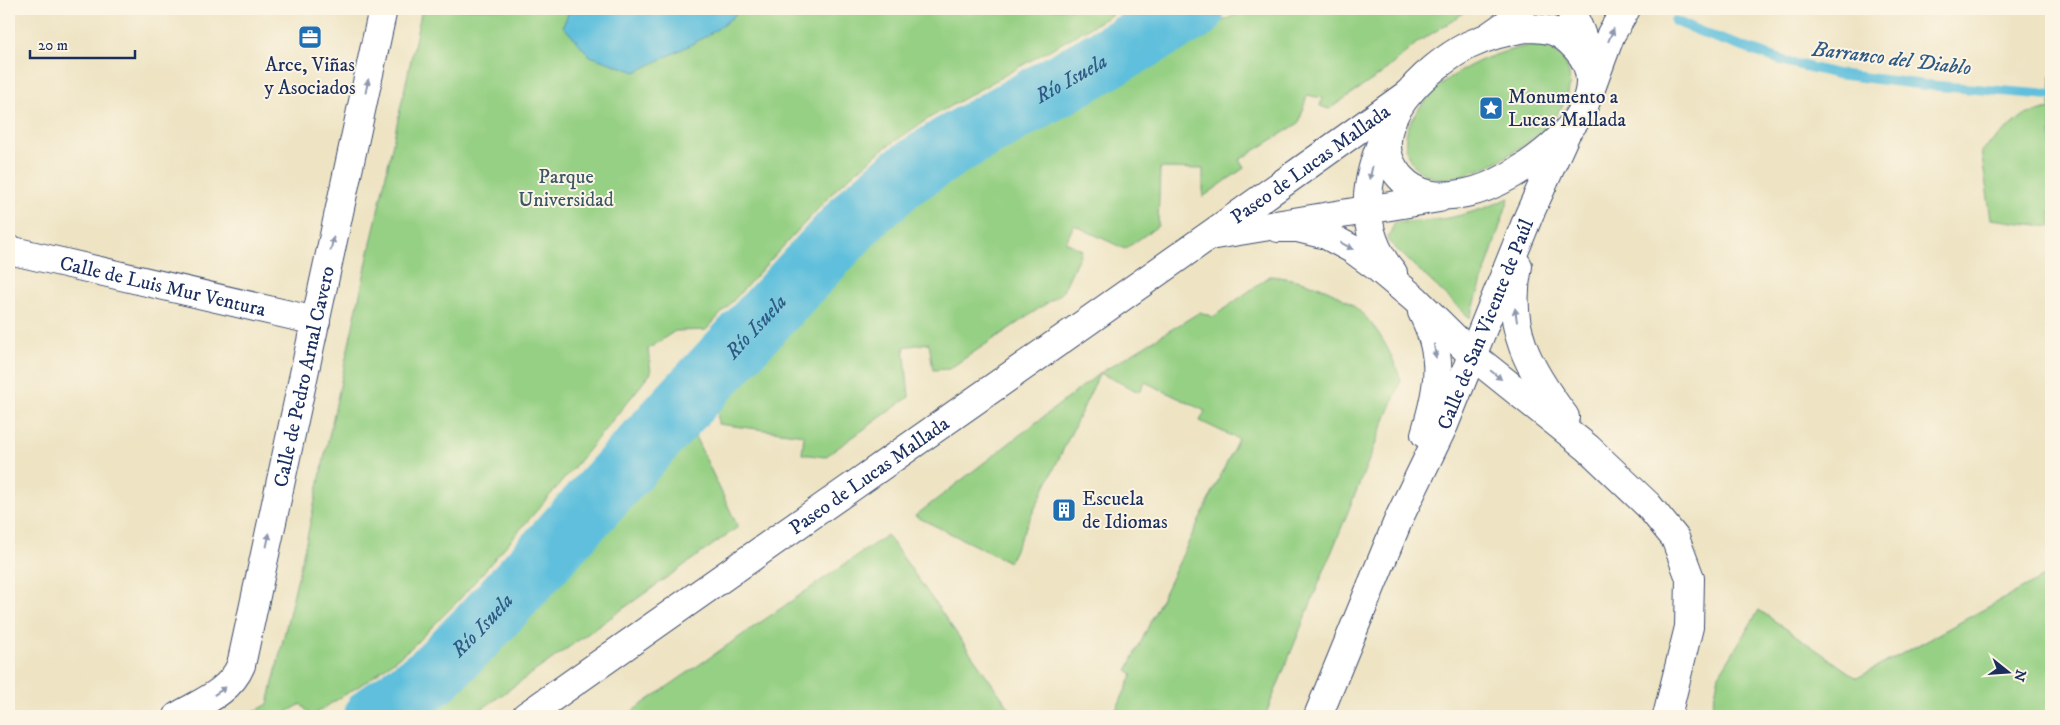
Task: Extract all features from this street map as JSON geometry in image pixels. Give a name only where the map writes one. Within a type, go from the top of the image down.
[{"type":"street","name":"Calle de Pedro Arnal Cavero","points":[[178,716],[223,690],[237,675],[241,665],[384,9]]},
{"type":"street","points":[[1497,34],[1521,9]]},
{"type":"street","points":[[1409,93],[1436,65],[1470,45],[1553,9]]},
{"type":"street","points":[[1570,9],[1581,31],[1588,52],[1588,86]]},
{"type":"street","points":[[1567,131],[1611,34],[1626,9]]},
{"type":"street","points":[[1497,34],[1527,28],[1547,28],[1567,38],[1582,54],[1588,86]]},
{"type":"street","name":"Calle de San Vicente de Paúl","points":[[1400,516],[1438,386],[1437,355],[1431,330],[1415,299],[1380,254],[1368,224],[1368,210],[1371,173],[1377,152],[1397,109],[1409,93]]},
{"type":"street","name":"Paseo de Lucas Mallada","points":[[526,716],[774,540],[1212,235],[1409,93]]},
{"type":"street","points":[[1388,127],[1387,149],[1394,170],[1409,186],[1428,195],[1449,196]]},
{"type":"street","name":"Calle de San Vicente de Paúl","points":[[1318,716],[1400,516],[1444,425],[1529,215],[1567,131]]},
{"type":"street","name":"Paseo de Lucas Mallada","points":[[1212,235],[1267,228],[1469,192],[1506,179],[1539,158],[1567,131]]},
{"type":"street","points":[[1529,215],[1517,269],[1514,311],[1520,340],[1532,369],[1545,390],[1588,448]]},
{"type":"street","points":[[1267,228],[1297,228],[1326,235],[1352,249],[1415,299],[1473,356],[1588,448],[1648,505],[1675,538],[1690,578],[1689,627],[1667,716]]},
{"type":"street","name":"Calle de Luis Mur Ventura","points":[[9,250],[316,321]]},
{"type":"green space","name":"Parque Universidad","points":[[422,9],[1122,9],[931,117],[883,149],[839,186],[706,330],[675,331],[648,349],[651,373],[571,471],[458,601],[412,647],[370,679],[311,716],[301,704],[280,716],[247,716],[268,704],[306,542]]},
{"type":"green space","points":[[1248,9],[1467,9],[1457,18],[1418,42],[1381,74],[1329,109],[1320,106],[1322,98],[1307,95],[1299,123],[1239,160],[1244,168],[1203,197],[1203,169],[1160,168],[1158,226],[1125,249],[1074,225],[1066,242],[1082,250],[1062,293],[949,369],[933,370],[929,343],[904,347],[909,397],[825,457],[802,454],[804,435],[718,424],[717,404],[879,229],[917,196],[961,167],[1205,29]]},
{"type":"green space","points":[[1528,46],[1555,52],[1566,65],[1570,83],[1565,101],[1554,118],[1520,148],[1501,160],[1466,174],[1449,178],[1432,177],[1416,168],[1407,153],[1406,136],[1412,119],[1422,104],[1434,91],[1462,70],[1494,55]]},
{"type":"green space","points":[[2051,76],[2051,227],[1991,219],[1981,151],[2024,115],[2050,109]]},
{"type":"green space","points":[[1509,198],[1470,318],[1387,240],[1395,222],[1425,221],[1454,217]]},
{"type":"green space","points":[[1270,276],[1317,286],[1354,306],[1381,337],[1392,358],[1401,381],[1265,716],[1113,716],[1133,674],[1127,671],[1238,439],[1200,421],[1205,411],[1145,382],[1139,392],[1100,373],[1200,312],[1213,317]]},
{"type":"green space","points":[[1100,373],[1009,562],[915,516]]},
{"type":"green space","points":[[692,430],[738,527],[472,716],[416,716],[448,693],[497,644]]},
{"type":"green space","points":[[887,535],[1015,716],[625,716]]},
{"type":"green space","points":[[2051,573],[2051,716],[1710,716],[1719,675],[1759,610],[1857,678]]},
{"type":"water","points":[[570,9],[741,9],[705,36],[636,72],[590,56],[563,26]]},
{"type":"waterway","name":"Río Isuela","points":[[375,716],[433,675],[480,628],[678,410],[863,211],[903,177],[949,147],[1194,9]]},
{"type":"waterway","name":"Barranco del Diablo","points":[[1675,21],[1711,36],[1784,61],[1837,74],[1925,85],[2051,95]]},
{"type":"place","name":"Arce, Viñas y Asociados","points":[[310,37]]},
{"type":"place","name":"Monumento a Lucas Mallada","points":[[1491,108]]},
{"type":"place","name":"Escuela de Idiomas","points":[[1064,510]]}]
